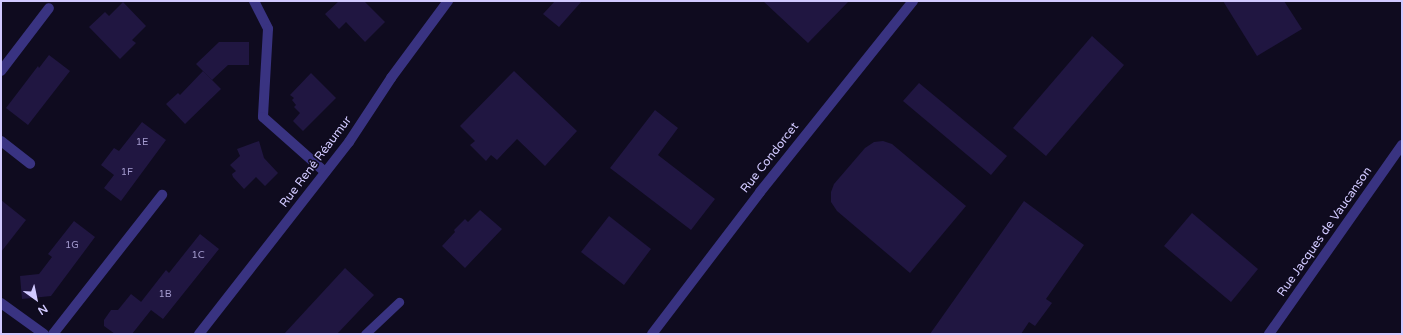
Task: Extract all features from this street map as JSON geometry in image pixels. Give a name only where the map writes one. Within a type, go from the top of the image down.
[{"type":"street","points":[[254,1],[268,29],[263,117],[325,172]]},
{"type":"street","name":"Rue René Réaumur","points":[[200,334],[349,142],[391,78],[448,1]]},
{"type":"street","name":"Rue Condorcet","points":[[652,334],[765,186],[913,1]]},
{"type":"street","points":[[1,71],[49,8]]},
{"type":"street","points":[[1,141],[30,164]]},
{"type":"street","name":"Rue Jacques de Vaucanson","points":[[1269,334],[1402,145]]},
{"type":"street","points":[[53,334],[162,196]]},
{"type":"street","points":[[1,303],[44,334]]},
{"type":"lane","points":[[365,334],[399,302]]},
{"type":"building","points":[[339,1],[364,1],[385,22],[365,42],[346,22],[339,29],[325,14]]},
{"type":"building","points":[[555,1],[582,1],[559,27],[543,14]]},
{"type":"building","points":[[763,1],[849,1],[808,43]]},
{"type":"building","points":[[1223,1],[1284,1],[1302,29],[1257,56]]},
{"type":"building","points":[[123,2],[146,26],[132,40],[136,43],[120,59],[89,27],[105,12],[109,16]]},
{"type":"building","points":[[1092,36],[1124,65],[1046,156],[1013,128]]},
{"type":"building","points":[[219,42],[249,42],[249,65],[228,65],[212,80],[196,64]]},
{"type":"building","points":[[49,55],[70,71],[28,125],[6,108],[38,66],[39,68]]},
{"type":"building","points":[[203,71],[221,89],[185,124],[166,104],[178,93],[180,95]]},
{"type":"building","points":[[514,71],[577,131],[545,166],[517,139],[497,160],[491,155],[486,161],[470,145],[475,141],[460,126]]},
{"type":"building","points":[[311,73],[336,98],[303,131],[293,121],[300,113],[294,107],[296,105],[292,100],[294,98],[290,95]]},
{"type":"building","points":[[919,83],[1007,156],[991,175],[903,101]]},
{"type":"building","points":[[655,110],[678,128],[658,155],[715,199],[691,230],[610,168]]},
{"type":"building","points":[[142,122],[166,140],[121,201],[104,188],[114,175],[101,165],[114,148],[119,151]]},
{"type":"building","points":[[259,141],[264,158],[278,173],[265,186],[256,177],[244,189],[233,177],[232,174],[236,171],[230,165],[240,156],[237,149]]},
{"type":"building","points":[[883,141],[892,144],[966,206],[910,273],[837,211],[831,202],[831,192],[834,184],[865,148],[874,142]]},
{"type":"building","points":[[1,200],[26,220],[1,252]]},
{"type":"building","points":[[1024,201],[1084,245],[1046,299],[1052,303],[1035,326],[1029,322],[1021,334],[930,334]]},
{"type":"building","points":[[480,210],[502,229],[465,268],[442,246],[455,232],[454,230],[465,219],[468,222]]},
{"type":"building","points":[[1192,213],[1258,269],[1231,302],[1164,246]]},
{"type":"building","points":[[609,216],[651,249],[624,285],[581,252]]},
{"type":"building","points":[[74,221],[95,237],[51,296],[22,299],[20,276],[39,274],[52,257],[48,254]]},
{"type":"building","points":[[200,234],[219,249],[163,319],[151,310],[132,334],[115,334],[104,326],[104,320],[111,310],[118,310],[131,294],[141,302],[166,270],[169,273]]},
{"type":"building","points":[[345,268],[374,295],[337,334],[284,334]]}]
